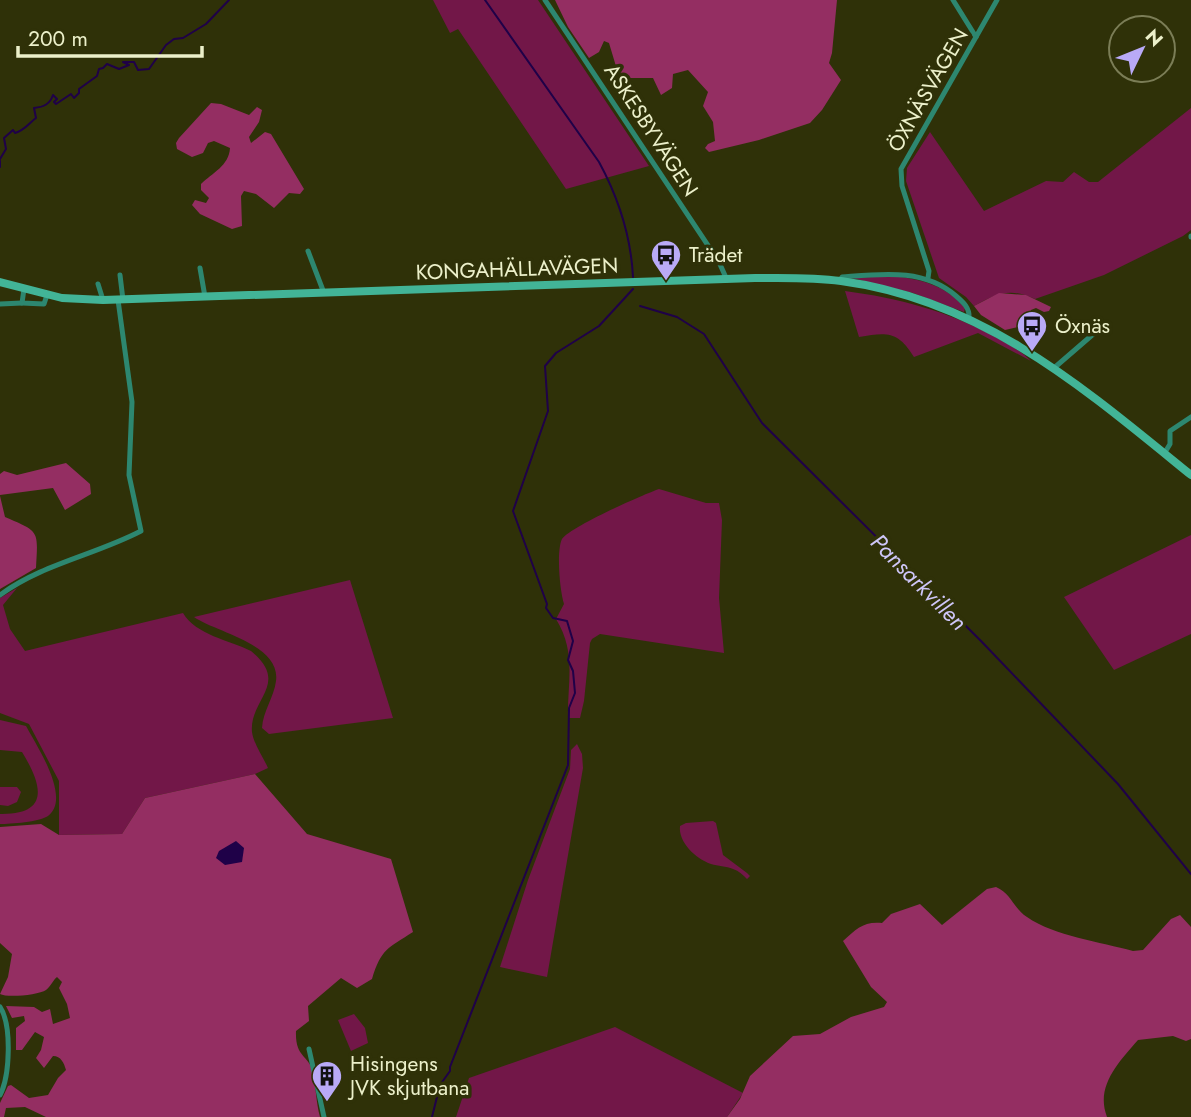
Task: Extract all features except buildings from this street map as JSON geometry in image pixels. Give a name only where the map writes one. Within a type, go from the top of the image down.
[{"type":"street","name":"ASKESBYVÄGEN","points":[[545,0],[719,262],[727,280]]},
{"type":"street","points":[[953,0],[976,37]]},
{"type":"street","name":"ÖXNÄSVÄGEN","points":[[928,278],[929,271],[902,186],[901,169],[997,0]]},
{"type":"street","points":[[308,251],[324,293]]},
{"type":"street","points":[[201,268],[205,297]]},
{"type":"street","points":[[840,281],[842,277],[882,274],[928,278],[966,306],[969,318]]},
{"type":"street","points":[[0,595],[33,574],[88,555],[141,531],[129,475],[132,402],[120,275]]},
{"type":"street","name":"KONGAHÄLLAVÄGEN","points":[[0,282],[47,295],[121,300],[795,278],[840,281],[903,294],[969,318],[1020,345],[1054,368],[1191,475]]},
{"type":"street","points":[[98,284],[103,300]]},
{"type":"street","points":[[22,303],[24,289]]},
{"type":"street","points":[[0,304],[44,304],[47,295]]},
{"type":"street","points":[[1054,368],[1100,326]]},
{"type":"street","points":[[1164,454],[1170,444],[1170,431],[1191,417]]},
{"type":"street","points":[[0,1007],[8,1026],[5,1078],[0,1095]]},
{"type":"street","points":[[309,1049],[324,1117]]},
{"type":"shaded area","points":[[433,0],[538,0],[649,166],[566,189],[458,29],[450,33]]},
{"type":"shaded area","points":[[555,0],[837,0],[829,63],[841,80],[822,110],[810,123],[759,140],[709,152],[705,148],[715,141],[713,122],[703,106],[708,92],[688,70],[673,74],[672,88],[661,95],[653,78],[627,78],[618,73],[609,43],[604,41],[599,52],[589,58],[568,27]]},
{"type":"shaded area","points":[[211,103],[249,115],[257,107],[262,110],[259,122],[249,137],[251,143],[265,132],[271,134],[304,189],[300,194],[289,193],[274,208],[256,194],[244,191],[241,196],[242,226],[232,229],[200,214],[192,205],[195,200],[206,203],[209,198],[201,190],[201,184],[227,160],[230,148],[214,141],[208,143],[203,153],[192,157],[177,149],[176,143]]},
{"type":"shaded area","points":[[1191,108],[1191,230],[1183,236],[1104,275],[1035,299],[1010,293],[989,298],[974,306],[939,278],[906,181],[907,168],[930,132],[984,211],[1046,181],[1063,182],[1074,172],[1089,182],[1098,182]]},
{"type":"shaded area","points":[[894,276],[924,282],[941,289],[965,308],[964,312],[913,293],[852,278]]},
{"type":"shaded area","points":[[845,291],[884,297],[941,313],[995,337],[1031,361],[978,333],[914,357],[903,342],[891,335],[859,337]]},
{"type":"shaded area","points":[[999,293],[1026,295],[1051,307],[1044,312],[1036,308],[1031,310],[1025,328],[1021,331],[1018,327],[1005,330],[981,315],[974,306]]},
{"type":"shaded area","points":[[66,463],[90,484],[91,494],[65,510],[53,488],[0,495],[0,474],[4,471],[17,475]]},
{"type":"shaded area","points":[[659,489],[706,503],[719,503],[722,520],[719,598],[724,653],[600,634],[590,643],[580,718],[568,718],[569,656],[563,632],[556,619],[564,604],[559,562],[562,539],[592,519]]},
{"type":"shaded area","points":[[0,496],[5,517],[31,530],[37,546],[36,568],[0,589]]},
{"type":"shaded area","points":[[1191,535],[1191,634],[1114,670],[1064,597]]},
{"type":"shaded area","points":[[350,580],[393,718],[269,734],[262,728],[276,681],[275,668],[258,648],[194,617]]},
{"type":"shaded area","points":[[17,588],[3,605],[10,629],[25,651],[183,613],[204,632],[251,651],[268,673],[268,682],[256,710],[252,732],[268,768],[255,774],[145,798],[122,834],[59,835],[59,781],[29,724],[0,713],[0,598]]},
{"type":"shaded area","points":[[0,720],[26,726],[50,771],[56,797],[54,808],[44,818],[0,824],[0,814],[28,809],[35,803],[38,795],[34,775],[22,752],[0,750]]},
{"type":"shaded area","points":[[577,744],[582,754],[583,768],[547,977],[500,967],[528,880],[570,769],[571,750]]},
{"type":"shaded area","points":[[255,774],[307,834],[391,859],[413,932],[386,950],[372,979],[357,988],[341,978],[308,1006],[309,1021],[296,1031],[296,1040],[313,1072],[320,1117],[46,1117],[25,1107],[6,1108],[4,1117],[0,1117],[0,1103],[8,1086],[11,1085],[29,1098],[48,1095],[66,1070],[63,1062],[56,1056],[53,1056],[44,1068],[36,1058],[44,1037],[35,1032],[22,1050],[16,1050],[16,1028],[25,1021],[24,1016],[12,1018],[6,1006],[34,1007],[42,1012],[50,1009],[53,1024],[70,1018],[59,988],[62,982],[57,977],[42,992],[16,996],[0,994],[8,977],[12,954],[0,943],[0,827],[41,824],[59,835],[122,834],[145,798]]},
{"type":"shaded area","points":[[0,787],[17,787],[21,792],[17,802],[8,806],[0,805]]},
{"type":"shaded area","points":[[713,821],[716,823],[723,855],[750,876],[747,879],[728,867],[705,862],[685,844],[680,826]]},
{"type":"shaded area","points":[[236,841],[244,848],[242,862],[225,865],[216,858],[219,851]]},
{"type":"shaded area","points":[[996,887],[1005,893],[1022,913],[1038,924],[1064,934],[1133,951],[1143,950],[1171,919],[1180,915],[1191,927],[1191,1039],[1186,1041],[1173,1036],[1138,1040],[1111,1075],[1104,1095],[1107,1117],[727,1117],[740,1099],[750,1076],[793,1036],[820,1034],[851,1017],[884,1007],[887,1002],[871,987],[843,941],[852,933],[865,925],[882,923],[891,914],[920,904],[942,925],[987,889]]},
{"type":"shaded area","points":[[354,1014],[365,1028],[368,1043],[351,1051],[338,1020]]},
{"type":"shaded area","points":[[615,1027],[743,1093],[727,1117],[456,1117],[469,1078]]},
{"type":"waterway","points":[[0,159],[6,149],[4,138],[13,130],[15,133],[22,130],[36,118],[34,108],[46,104],[53,95],[57,99],[54,102],[56,104],[71,94],[74,98],[79,89],[97,76],[99,69],[107,64],[119,69],[129,65],[123,62],[134,62],[138,70],[149,69],[166,45],[206,24],[229,0]]},
{"type":"waterway","points":[[485,0],[599,162],[622,218],[630,247],[633,277]]},
{"type":"waterway","points":[[0,161],[0,167]]},
{"type":"waterway","points":[[432,1117],[440,1085],[450,1071],[568,765],[569,708],[575,693],[573,671],[568,660],[573,641],[567,621],[553,618],[546,608],[547,604],[513,511],[548,411],[545,366],[556,353],[599,326],[633,289]]},
{"type":"waterway","name":"Pansarkvillen","points":[[640,306],[677,317],[704,334],[762,423],[981,641],[1118,784],[1191,874]]},
{"type":"place","name":"Trädet","points":[[666,282]]},
{"type":"place","name":"Öxnäs","points":[[1032,353]]},
{"type":"place","name":"Hisingens JVK skjutbana","points":[[327,1103]]}]
